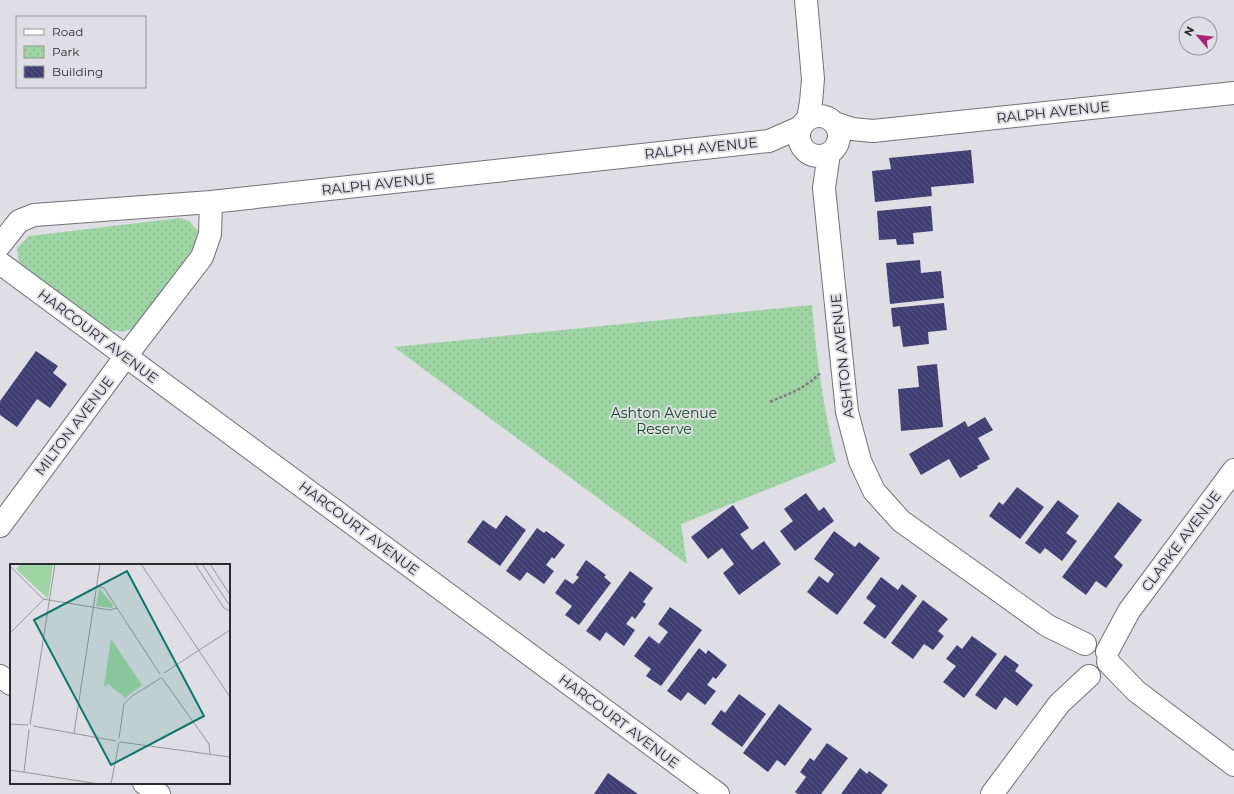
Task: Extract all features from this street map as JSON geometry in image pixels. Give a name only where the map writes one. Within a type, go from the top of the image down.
[{"type":"street","name":"ASHTON AVENUE","points":[[806,0],[818,136],[817,170],[824,188],[847,412],[860,461],[874,491],[901,521],[1092,659]]},
{"type":"street","name":"RALPH AVENUE","points":[[0,245],[19,221],[34,216],[211,202],[818,136],[852,138],[872,131],[1234,92]]},
{"type":"street","name":"MILTON AVENUE","points":[[0,526],[126,356],[202,257],[210,234],[211,202]]},
{"type":"street","name":"HARCOURT AVENUE","points":[[0,263],[718,794]]},
{"type":"street","name":"CLARKE AVENUE","points":[[992,794],[1234,470]]},
{"type":"street","points":[[1092,659],[1234,765]]},
{"type":"street","points":[[0,676],[10,683]]},
{"type":"street","points":[[145,784],[159,794]]},
{"type":"path","points":[[770,402],[801,389],[813,380],[822,370]]},
{"type":"green space","points":[[180,218],[189,221],[198,231],[194,248],[134,328],[123,332],[107,329],[19,262],[17,248],[29,236]]},
{"type":"green space","name":"Ashton Avenue Reserve","points":[[812,305],[821,384],[836,462],[681,524],[687,564],[394,347]]},
{"type":"building","points":[[971,150],[974,183],[931,187],[932,196],[875,202],[872,171],[891,169],[889,158]]},
{"type":"building","points":[[931,206],[933,231],[913,233],[914,244],[897,245],[896,239],[879,240],[877,211]]},
{"type":"building","points":[[920,260],[921,273],[941,271],[944,298],[890,304],[886,263]]},
{"type":"building","points":[[944,303],[947,330],[928,332],[929,344],[903,347],[900,326],[893,327],[891,308]]},
{"type":"building","points":[[36,351],[58,366],[53,373],[67,384],[50,408],[37,399],[17,427],[0,415],[0,401]]},
{"type":"building","points":[[937,364],[943,427],[901,431],[898,389],[919,387],[917,366]]},
{"type":"building","points":[[985,417],[993,430],[978,438],[990,459],[960,478],[949,459],[921,475],[909,454],[965,421],[968,427]]},
{"type":"building","points":[[1017,487],[1044,507],[1020,539],[989,516],[999,502],[1003,505]]},
{"type":"building","points":[[806,493],[819,511],[824,507],[834,521],[795,551],[780,531],[793,521],[784,509]]},
{"type":"building","points":[[1058,500],[1079,516],[1066,533],[1077,541],[1062,561],[1045,548],[1040,554],[1025,543]]},
{"type":"building","points":[[1118,502],[1142,520],[1114,557],[1123,565],[1106,588],[1096,581],[1086,595],[1062,577]]},
{"type":"building","points":[[733,505],[749,528],[740,534],[752,550],[764,541],[781,564],[739,595],[723,573],[734,564],[722,548],[708,559],[691,537]]},
{"type":"building","points":[[506,515],[526,530],[500,566],[467,542],[483,520],[496,529]]},
{"type":"building","points":[[537,528],[544,533],[546,531],[565,545],[554,559],[552,557],[546,565],[554,571],[544,584],[527,572],[520,581],[506,571]]},
{"type":"building","points":[[834,531],[855,547],[859,542],[880,558],[837,615],[807,592],[819,576],[828,583],[834,574],[814,559]]},
{"type":"building","points":[[586,560],[606,575],[604,577],[611,583],[579,625],[565,615],[572,606],[555,593],[565,579],[573,584],[579,577],[576,575]]},
{"type":"building","points":[[630,571],[653,588],[643,602],[646,604],[635,619],[632,616],[626,624],[635,630],[624,646],[606,632],[600,641],[586,631]]},
{"type":"building","points":[[881,577],[898,590],[902,584],[917,596],[885,639],[863,623],[876,606],[866,598]]},
{"type":"building","points":[[923,600],[948,619],[938,631],[944,636],[933,650],[924,644],[913,659],[891,643]]},
{"type":"building","points":[[670,607],[702,630],[661,686],[646,676],[651,669],[634,656],[649,636],[659,644],[668,632],[658,624]]},
{"type":"building","points":[[972,636],[997,654],[964,698],[943,682],[956,666],[946,659],[957,645],[962,649]]},
{"type":"building","points":[[699,648],[706,654],[708,650],[727,665],[716,679],[713,677],[707,685],[716,691],[705,705],[688,692],[681,701],[667,691]]},
{"type":"building","points":[[1005,655],[1019,665],[1015,671],[1033,685],[1017,706],[1005,697],[996,710],[975,695]]},
{"type":"building","points":[[739,694],[766,714],[742,747],[711,724],[721,710],[725,713]]},
{"type":"building","points":[[779,704],[812,729],[785,766],[777,760],[768,772],[743,753]]},
{"type":"building","points":[[827,743],[848,758],[821,794],[798,794],[795,792],[806,777],[800,772],[810,758],[814,761]]},
{"type":"building","points":[[860,768],[867,774],[869,771],[888,785],[881,794],[841,794]]},
{"type":"building","points":[[608,773],[638,794],[594,794]]}]
